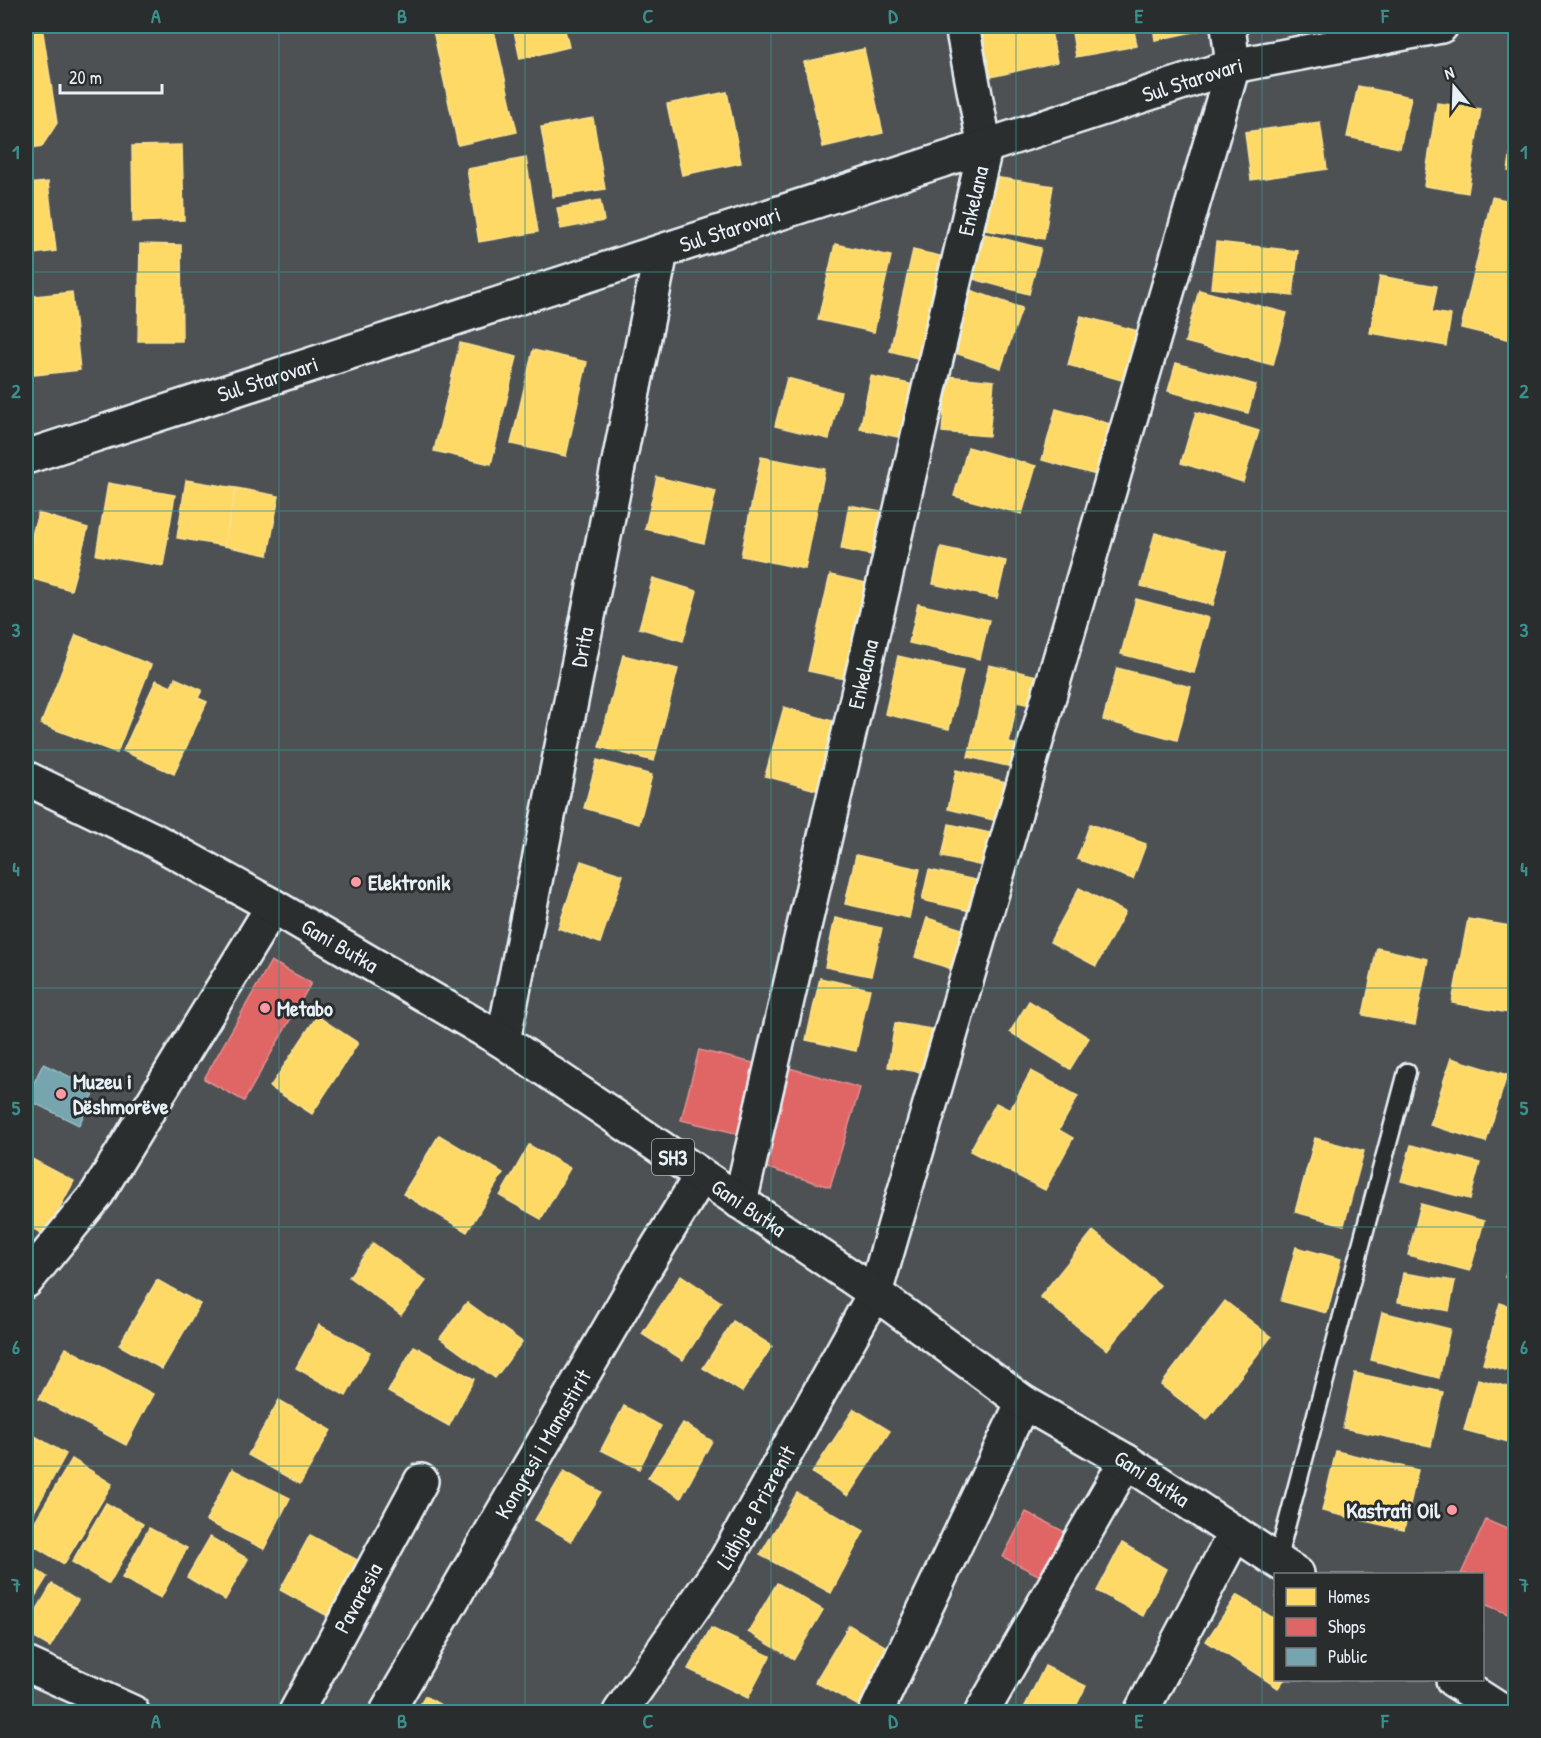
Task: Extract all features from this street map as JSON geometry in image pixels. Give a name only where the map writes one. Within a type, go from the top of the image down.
[{"type":"street","points":[[962,26],[985,148]]},
{"type":"street","points":[[1228,26],[1233,66]]},
{"type":"street","name":"Sul Starovari","points":[[26,457],[1233,66],[1441,26]]},
{"type":"street","name":"Lidhja e Prizrenit","points":[[620,1713],[726,1560],[875,1293],[1233,66]]},
{"type":"street","name":"Enkelana","points":[[740,1202],[985,148]]},
{"type":"street","name":"Drita","points":[[503,1041],[661,252]]},
{"type":"street","name":"Gani Butka","points":[[26,778],[150,838],[273,906],[503,1041],[875,1293],[1023,1402],[1126,1461],[1287,1568]]},
{"type":"street","points":[[26,1281],[97,1194],[273,906]]},
{"type":"street","name":"Kongresi i Manastirit","points":[[387,1713],[646,1266],[702,1176]]},
{"type":"street","points":[[876,1713],[1023,1402]]},
{"type":"street","points":[[982,1713],[1126,1461]]},
{"type":"street","name":"Pavaresia","points":[[296,1713],[421,1481]]},
{"type":"street","points":[[1141,1713],[1235,1533]]},
{"type":"street","points":[[26,1664],[132,1713]]},
{"type":"street","points":[[1455,1681],[1503,1713]]},
{"type":"lane","points":[[1287,1568],[1407,1072]]},
{"type":"shaded area","points":[[26,26],[1515,26],[1515,1712],[26,1712]]},
{"type":"building: Homes","points":[[26,26],[42,26],[57,123],[42,146],[26,149]]},
{"type":"building: Homes","points":[[432,26],[493,26],[517,132],[458,145]]},
{"type":"building: Homes","points":[[513,26],[564,26],[569,47],[520,59]]},
{"type":"building: Homes","points":[[976,26],[1050,26],[1057,62],[990,77]]},
{"type":"building: Homes","points":[[1071,26],[1133,26],[1137,46],[1076,57]]},
{"type":"building: Homes","points":[[1153,26],[1198,26],[1198,31],[1155,40]]},
{"type":"building: Homes","points":[[864,49],[883,133],[823,147],[804,62]]},
{"type":"building: Homes","points":[[1358,86],[1411,97],[1400,148],[1347,137]]},
{"type":"building: Homes","points":[[727,92],[741,163],[682,175],[667,104]]},
{"type":"building: Homes","points":[[1437,103],[1481,109],[1468,193],[1424,186]]},
{"type":"building: Homes","points":[[1516,116],[1516,172],[1508,171]]},
{"type":"building: Homes","points":[[593,118],[605,189],[553,197],[541,127]]},
{"type":"building: Homes","points":[[1320,122],[1327,169],[1251,180],[1245,132]]},
{"type":"building: Homes","points":[[182,145],[184,220],[133,222],[132,146]]},
{"type":"building: Homes","points":[[526,158],[538,232],[479,242],[467,169]]},
{"type":"building: Homes","points":[[994,177],[1053,186],[1044,239],[985,230]]},
{"type":"building: Homes","points":[[48,182],[56,251],[26,255],[26,184]]},
{"type":"building: Homes","points":[[1492,197],[1516,202],[1516,341],[1461,328]]},
{"type":"building: Homes","points":[[600,200],[604,221],[561,229],[557,208]]},
{"type":"building: Homes","points":[[985,234],[1041,248],[1029,294],[973,279]]},
{"type":"building: Homes","points":[[1216,242],[1298,251],[1293,296],[1211,288]]},
{"type":"building: Homes","points":[[140,244],[181,245],[182,341],[138,341]]},
{"type":"building: Homes","points":[[835,244],[891,256],[874,332],[818,320]]},
{"type":"building: Homes","points":[[913,250],[945,257],[921,359],[890,351]]},
{"type":"building: Homes","points":[[1380,276],[1437,286],[1432,312],[1451,315],[1446,346],[1370,333]]},
{"type":"building: Homes","points":[[970,290],[1022,308],[1001,368],[949,351]]},
{"type":"building: Homes","points":[[1199,290],[1287,313],[1273,365],[1185,342]]},
{"type":"building: Homes","points":[[72,292],[80,370],[26,376],[26,297]]},
{"type":"building: Homes","points":[[1081,316],[1150,334],[1136,384],[1068,365]]},
{"type":"building: Homes","points":[[460,343],[517,357],[491,464],[434,451]]},
{"type":"building: Homes","points":[[533,350],[587,362],[566,456],[511,444]]},
{"type":"building: Homes","points":[[1176,363],[1256,385],[1248,413],[1168,391]]},
{"type":"building: Homes","points":[[871,376],[915,385],[903,438],[860,429]]},
{"type":"building: Homes","points":[[947,376],[994,381],[989,436],[942,432]]},
{"type":"building: Homes","points":[[787,378],[841,392],[829,439],[775,426]]},
{"type":"building: Homes","points":[[1056,409],[1125,428],[1111,479],[1042,460]]},
{"type":"building: Homes","points":[[1196,412],[1259,431],[1243,482],[1181,463]]},
{"type":"building: Homes","points":[[968,447],[1036,466],[1022,514],[954,496]]},
{"type":"building: Homes","points":[[761,457],[825,469],[805,569],[741,556]]},
{"type":"building: Homes","points":[[657,477],[716,491],[704,543],[645,529]]},
{"type":"building: Homes","points":[[186,480],[236,488],[224,546],[177,538]]},
{"type":"building: Homes","points":[[108,483],[175,495],[163,566],[96,555]]},
{"type":"building: Homes","points":[[236,488],[279,496],[268,555],[224,546]]},
{"type":"building: Homes","points":[[849,505],[881,511],[872,555],[841,549]]},
{"type":"building: Homes","points":[[38,513],[88,528],[71,590],[26,577],[26,557]]},
{"type":"building: Homes","points":[[1155,533],[1227,552],[1213,605],[1141,586]]},
{"type":"building: Homes","points":[[941,547],[1006,561],[997,598],[933,584]]},
{"type":"building: Homes","points":[[830,575],[871,584],[850,680],[808,671]]},
{"type":"building: Homes","points":[[653,578],[697,591],[683,641],[639,628]]},
{"type":"building: Homes","points":[[1136,599],[1209,618],[1194,673],[1121,654]]},
{"type":"building: Homes","points":[[918,604],[989,620],[980,659],[909,643]]},
{"type":"building: Homes","points":[[76,635],[151,665],[117,753],[41,724]]},
{"type":"building: Homes","points":[[623,655],[678,669],[654,761],[599,747]]},
{"type":"building: Homes","points":[[898,656],[963,671],[949,729],[885,714]]},
{"type":"building: Homes","points":[[989,665],[1046,678],[1039,707],[1017,702],[1009,743],[1030,747],[1025,770],[968,757]]},
{"type":"building: Homes","points":[[1117,668],[1191,687],[1177,740],[1103,720]]},
{"type":"building: Homes","points":[[175,678],[202,690],[198,698],[207,702],[174,774],[123,751],[156,680],[171,687]]},
{"type":"building: Homes","points":[[784,707],[839,723],[820,791],[765,776]]},
{"type":"building: Homes","points":[[597,760],[652,775],[639,824],[584,808]]},
{"type":"building: Homes","points":[[956,770],[1015,784],[1006,823],[948,809]]},
{"type":"building: Homes","points":[[949,824],[995,834],[988,867],[942,857]]},
{"type":"building: Homes","points":[[1090,824],[1146,844],[1133,879],[1077,859]]},
{"type":"building: Homes","points":[[856,855],[920,869],[909,918],[845,904]]},
{"type":"building: Homes","points":[[581,861],[623,875],[600,943],[558,928]]},
{"type":"building: Homes","points":[[929,870],[985,882],[979,913],[922,900]]},
{"type":"building: Homes","points":[[1079,888],[1125,912],[1096,966],[1050,942]]},
{"type":"building: Homes","points":[[835,918],[882,928],[871,976],[825,967]]},
{"type":"building: Homes","points":[[927,918],[965,930],[952,969],[915,957]]},
{"type":"building: Homes","points":[[1468,919],[1516,927],[1515,1014],[1452,1003]]},
{"type":"building: Homes","points":[[1377,948],[1428,959],[1415,1025],[1363,1015]]},
{"type":"building: Homes","points":[[820,978],[870,989],[856,1051],[806,1040]]},
{"type":"building: Homes","points":[[1029,1001],[1089,1038],[1070,1069],[1010,1032]]},
{"type":"building: Homes","points":[[317,1016],[358,1043],[312,1114],[270,1087]]},
{"type":"building: Homes","points":[[895,1023],[938,1030],[931,1074],[888,1067]]},
{"type":"building: Homes","points":[[1451,1058],[1507,1075],[1486,1142],[1430,1125]]},
{"type":"building: Homes","points":[[1031,1071],[1078,1096],[1059,1130],[1073,1138],[1045,1190],[970,1151],[996,1103],[1010,1110]]},
{"type":"building: Homes","points":[[439,1135],[503,1173],[467,1232],[403,1194]]},
{"type":"building: Homes","points":[[1315,1138],[1364,1151],[1344,1225],[1295,1212]]},
{"type":"building: Homes","points":[[529,1145],[570,1168],[541,1219],[500,1196]]},
{"type":"building: Homes","points":[[1411,1145],[1480,1163],[1470,1199],[1401,1181]]},
{"type":"building: Homes","points":[[26,1156],[74,1181],[45,1235],[26,1225]]},
{"type":"building: Homes","points":[[1421,1204],[1484,1221],[1470,1271],[1408,1255]]},
{"type":"building: Homes","points":[[1093,1231],[1160,1285],[1107,1350],[1040,1297]]},
{"type":"building: Homes","points":[[373,1243],[426,1281],[401,1315],[349,1277]]},
{"type":"building: Homes","points":[[1516,1246],[1516,1280],[1505,1277]]},
{"type":"building: Homes","points":[[1296,1247],[1341,1259],[1327,1313],[1281,1301]]},
{"type":"building: Homes","points":[[1403,1273],[1455,1281],[1449,1311],[1398,1302]]},
{"type":"building: Homes","points":[[681,1275],[721,1302],[683,1360],[642,1334]]},
{"type":"building: Homes","points":[[157,1280],[200,1304],[162,1369],[119,1345]]},
{"type":"building: Homes","points":[[1225,1301],[1271,1337],[1207,1420],[1161,1385]]},
{"type":"building: Homes","points":[[467,1302],[522,1342],[495,1378],[440,1338]]},
{"type":"building: Homes","points":[[1500,1303],[1516,1308],[1516,1373],[1483,1364]]},
{"type":"building: Homes","points":[[1382,1312],[1450,1329],[1439,1378],[1371,1360]]},
{"type":"building: Homes","points":[[733,1321],[772,1346],[742,1392],[703,1368]]},
{"type":"building: Homes","points":[[319,1325],[370,1352],[346,1396],[296,1368]]},
{"type":"building: Homes","points":[[414,1346],[474,1379],[449,1426],[388,1392]]},
{"type":"building: Homes","points":[[66,1348],[153,1394],[126,1445],[39,1399]]},
{"type":"building: Homes","points":[[1355,1373],[1443,1392],[1431,1446],[1343,1428]]},
{"type":"building: Homes","points":[[1478,1379],[1516,1389],[1516,1444],[1464,1430]]},
{"type":"building: Homes","points":[[279,1400],[331,1430],[300,1484],[248,1455]]},
{"type":"building: Homes","points":[[624,1406],[661,1426],[639,1469],[601,1450]]},
{"type":"building: Homes","points":[[854,1409],[890,1431],[848,1496],[812,1473]]},
{"type":"building: Homes","points":[[683,1423],[712,1441],[681,1498],[648,1478]]},
{"type":"building: Homes","points":[[26,1431],[66,1454],[26,1527]]},
{"type":"building: Homes","points":[[1336,1451],[1418,1470],[1404,1530],[1322,1511]]},
{"type":"building: Homes","points":[[72,1459],[112,1484],[64,1564],[26,1541],[26,1536]]},
{"type":"building: Homes","points":[[232,1469],[290,1498],[264,1549],[206,1521]]},
{"type":"building: Homes","points":[[564,1471],[601,1492],[571,1541],[535,1520]]},
{"type":"building: Homes","points":[[797,1493],[864,1531],[831,1593],[760,1555]]},
{"type":"building: Homes","points":[[106,1503],[143,1524],[109,1584],[72,1562]]},
{"type":"building: Homes","points":[[149,1528],[187,1548],[161,1598],[122,1578]]},
{"type":"building: Homes","points":[[310,1535],[365,1564],[335,1620],[280,1590]]},
{"type":"building: Homes","points":[[210,1537],[248,1559],[225,1600],[187,1577]]},
{"type":"building: Homes","points":[[1122,1543],[1166,1569],[1143,1616],[1097,1591]]},
{"type":"building: Homes","points":[[26,1563],[47,1577],[26,1611]]},
{"type":"building: Homes","points":[[777,1583],[823,1610],[794,1659],[748,1632]]},
{"type":"building: Homes","points":[[52,1584],[78,1600],[50,1647],[26,1633],[26,1628]]},
{"type":"building: Homes","points":[[1237,1595],[1274,1619],[1274,1681],[1283,1681],[1278,1688],[1206,1641]]},
{"type":"building: Homes","points":[[849,1625],[900,1655],[868,1711],[815,1682]]},
{"type":"building: Homes","points":[[711,1628],[770,1656],[748,1698],[688,1669]]},
{"type":"building: Homes","points":[[1045,1666],[1086,1686],[1073,1712],[1022,1712]]},
{"type":"building: Homes","points":[[425,1696],[453,1712],[416,1712]]},
{"type":"building: Shops","points":[[271,961],[311,983],[244,1101],[204,1079]]},
{"type":"building: Shops","points":[[699,1050],[762,1065],[744,1135],[681,1120]]},
{"type":"building: Shops","points":[[786,1067],[860,1088],[830,1187],[757,1165]]},
{"type":"building: Shops","points":[[1026,1512],[1067,1533],[1044,1578],[1003,1557]]},
{"type":"building: Shops","points":[[1486,1520],[1516,1533],[1516,1598],[1508,1614],[1484,1604],[1484,1573],[1461,1573]]},
{"type":"building: Public","name":"Muzeu i Dëshmorëve","points":[[43,1064],[96,1089],[79,1125],[26,1099]]},
{"type":"place","name":"Elektronik","points":[[356,882]]},
{"type":"place","name":"Metabo","points":[[265,1008]]},
{"type":"place","name":"Muzeu i Dëshmorëve","points":[[61,1094]]},
{"type":"place","name":"Kastrati Oil","points":[[1452,1510]]}]
